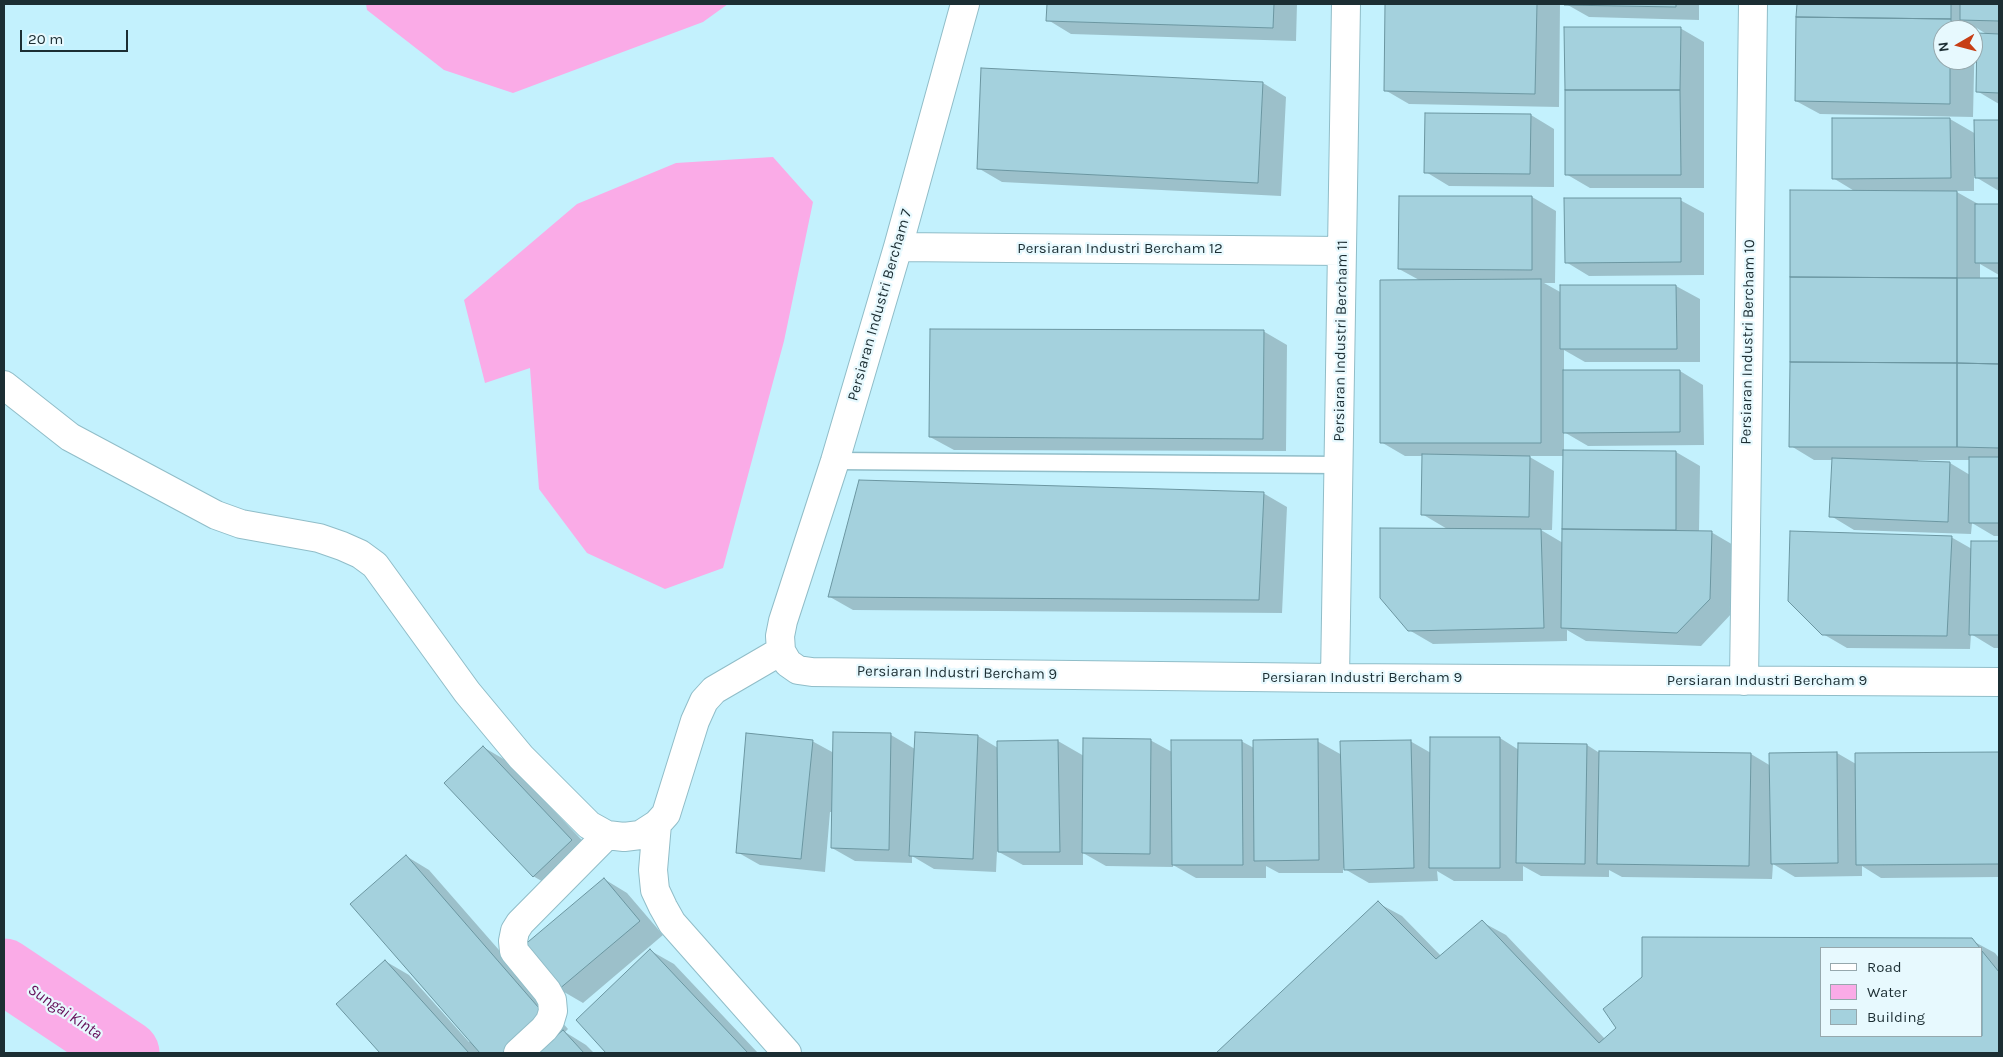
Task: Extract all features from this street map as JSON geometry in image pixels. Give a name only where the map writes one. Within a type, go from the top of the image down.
[{"type":"street","name":"Persiaran Industri Bercham 7","points":[[781,651],[780,636],[789,604],[835,461],[898,247],[964,4]]},
{"type":"street","name":"Persiaran Industri Bercham 11","points":[[1335,678],[1346,4]]},
{"type":"street","name":"Persiaran Industri Bercham 10","points":[[1744,681],[1753,4]]},
{"type":"street","name":"Persiaran Industri Bercham 12","points":[[898,247],[1342,251]]},
{"type":"street","points":[[4,386],[70,437],[216,515],[241,524],[319,538],[342,546],[375,565],[467,692],[521,756],[589,825],[607,835],[624,837],[640,834],[657,824],[666,814],[695,721],[704,701],[714,690],[781,651]]},
{"type":"street","name":"Persiaran Industri Bercham 9","points":[[781,651],[788,663],[798,670],[812,672],[1335,678],[1999,682]]},
{"type":"street","points":[[657,824],[653,870],[655,890],[662,907],[672,923],[787,1053]]},
{"type":"street","points":[[518,1053],[544,1029],[550,1021],[553,1011],[552,1000],[547,991],[514,951],[515,931],[520,923],[607,835]]},
{"type":"lane","points":[[835,461],[1338,465]]},
{"type":"water","points":[[366,4],[728,4],[703,22],[513,93],[444,70],[367,10]]},
{"type":"water","points":[[773,157],[813,202],[784,341],[723,568],[665,589],[587,553],[539,489],[530,368],[485,383],[464,300],[577,204],[676,163]]},
{"type":"building","points":[[1047,4],[1274,4],[1273,28],[1046,21]]},
{"type":"building","points":[[1385,4],[1537,4],[1535,94],[1384,91]]},
{"type":"building","points":[[1676,4],[1676,7],[1564,5]]},
{"type":"building","points":[[1797,4],[1951,4],[1951,19],[1796,17]]},
{"type":"building","points":[[1960,4],[1999,4],[1999,21],[1960,20]]},
{"type":"building","points":[[1796,17],[1951,19],[1933,20],[1933,70],[1950,70],[1950,104],[1795,101]]},
{"type":"building","points":[[1564,27],[1681,27],[1680,90],[1565,90]]},
{"type":"building","points":[[1983,33],[1999,34],[1999,93],[1976,92],[1976,70],[1983,70]]},
{"type":"building","points":[[981,68],[1263,82],[1258,183],[977,169]]},
{"type":"building","points":[[1565,90],[1680,90],[1681,175],[1565,175]]},
{"type":"building","points":[[1425,113],[1531,114],[1530,174],[1424,173]]},
{"type":"building","points":[[1832,118],[1950,118],[1951,178],[1832,179]]},
{"type":"building","points":[[1974,120],[1999,120],[1999,178],[1975,178]]},
{"type":"building","points":[[1790,190],[1957,191],[1957,278],[1790,277]]},
{"type":"building","points":[[1399,196],[1532,196],[1532,270],[1398,269]]},
{"type":"building","points":[[1564,198],[1681,198],[1681,262],[1565,263]]},
{"type":"building","points":[[1975,204],[1999,204],[1999,263],[1975,263]]},
{"type":"building","points":[[1790,277],[1957,278],[1957,363],[1790,362]]},
{"type":"building","points":[[1957,278],[1999,278],[1999,364],[1957,363]]},
{"type":"building","points":[[1541,279],[1541,443],[1380,443],[1380,280]]},
{"type":"building","points":[[1560,285],[1676,285],[1677,349],[1560,349]]},
{"type":"building","points":[[930,329],[1264,330],[1263,439],[929,437]]},
{"type":"building","points":[[1790,362],[1957,363],[1957,447],[1789,447]]},
{"type":"building","points":[[1957,363],[1999,364],[1999,448],[1957,447]]},
{"type":"building","points":[[1563,370],[1680,370],[1680,432],[1563,433]]},
{"type":"building","points":[[1563,450],[1676,451],[1676,530],[1562,529]]},
{"type":"building","points":[[1422,454],[1530,456],[1529,517],[1421,515]]},
{"type":"building","points":[[1969,457],[1999,457],[1999,523],[1969,523]]},
{"type":"building","points":[[1832,458],[1950,462],[1948,522],[1829,517]]},
{"type":"building","points":[[859,480],[1264,492],[1259,600],[828,597]]},
{"type":"building","points":[[1380,528],[1541,529],[1544,628],[1408,631],[1380,598]]},
{"type":"building","points":[[1562,529],[1712,531],[1710,599],[1677,633],[1561,628]]},
{"type":"building","points":[[1790,531],[1952,536],[1947,636],[1822,635],[1788,601]]},
{"type":"building","points":[[1971,541],[1999,541],[1999,635],[1969,635]]},
{"type":"building","points":[[833,732],[891,733],[889,850],[831,848]]},
{"type":"building","points":[[915,732],[978,735],[973,859],[909,856]]},
{"type":"building","points":[[746,733],[813,740],[801,859],[736,853]]},
{"type":"building","points":[[1430,737],[1500,737],[1500,868],[1429,868]]},
{"type":"building","points":[[1083,738],[1151,739],[1150,854],[1082,853]]},
{"type":"building","points":[[1318,739],[1319,860],[1254,861],[1253,740]]},
{"type":"building","points":[[1058,740],[1060,852],[998,852],[997,741]]},
{"type":"building","points":[[1171,740],[1242,740],[1243,865],[1172,865]]},
{"type":"building","points":[[1411,740],[1414,868],[1344,870],[1340,741]]},
{"type":"building","points":[[1518,743],[1587,744],[1585,864],[1516,863]]},
{"type":"building","points":[[483,746],[572,840],[533,877],[444,783]]},
{"type":"building","points":[[1599,751],[1751,753],[1749,866],[1597,864]]},
{"type":"building","points":[[1837,752],[1838,863],[1771,864],[1769,753]]},
{"type":"building","points":[[1999,752],[1999,864],[1856,865],[1855,753]]},
{"type":"building","points":[[406,855],[545,1015],[502,1053],[480,1053],[350,904]]},
{"type":"building","points":[[604,878],[640,921],[558,990],[522,947]]},
{"type":"building","points":[[1378,901],[1436,959],[1482,920],[1599,1043],[1616,1028],[1603,1009],[1642,977],[1642,937],[1972,938],[1979,947],[1820,947],[1820,1037],[1983,1037],[1983,952],[1999,972],[1999,1053],[1216,1053]]},
{"type":"building","points":[[650,949],[748,1053],[606,1053],[576,1020]]},
{"type":"building","points":[[385,960],[469,1053],[380,1053],[336,1004]]},
{"type":"building","points":[[563,1030],[584,1053],[537,1053]]},
{"type":"waterway","name":"Sungai Kinta","points":[[4,971],[127,1053]]}]
